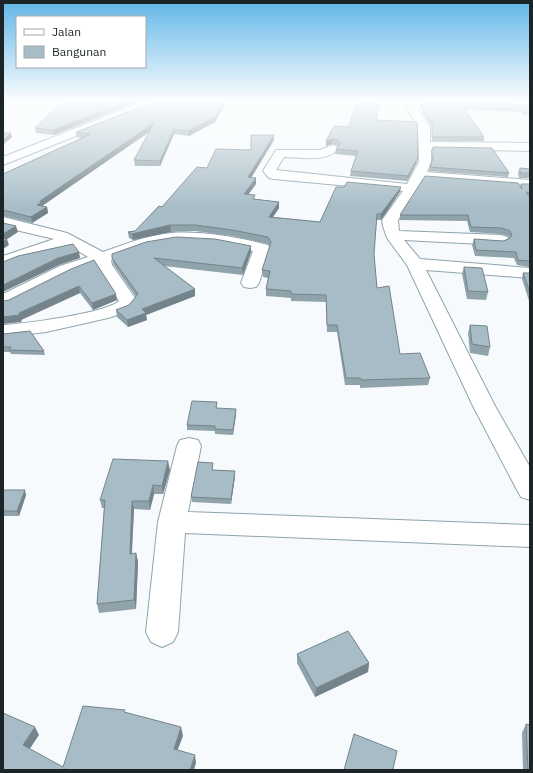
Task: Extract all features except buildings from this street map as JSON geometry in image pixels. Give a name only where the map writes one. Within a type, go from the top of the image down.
[{"type":"street","points":[[3,162],[61,137]]},
{"type":"street","points":[[424,137],[426,162],[416,181],[390,220],[389,226],[403,250],[415,264],[484,406],[530,490]]},
{"type":"street","points":[[424,145],[530,147]]},
{"type":"street","points":[[332,149],[322,154],[280,153],[269,171],[274,174],[416,181],[530,184]]},
{"type":"street","points":[[3,222],[48,232],[69,239],[102,258],[104,265],[128,300],[124,307],[64,323],[3,331]]},
{"type":"street","points":[[394,235],[501,240]]},
{"type":"street","points":[[3,301],[66,270],[148,242],[171,238],[203,239],[239,243],[262,248],[250,283]]},
{"type":"street","points":[[3,262],[27,252],[69,239]]},
{"type":"street","points":[[415,264],[530,273]]},
{"type":"street","points":[[162,632],[172,522],[189,446]]},
{"type":"street","points":[[172,522],[530,536]]}]
